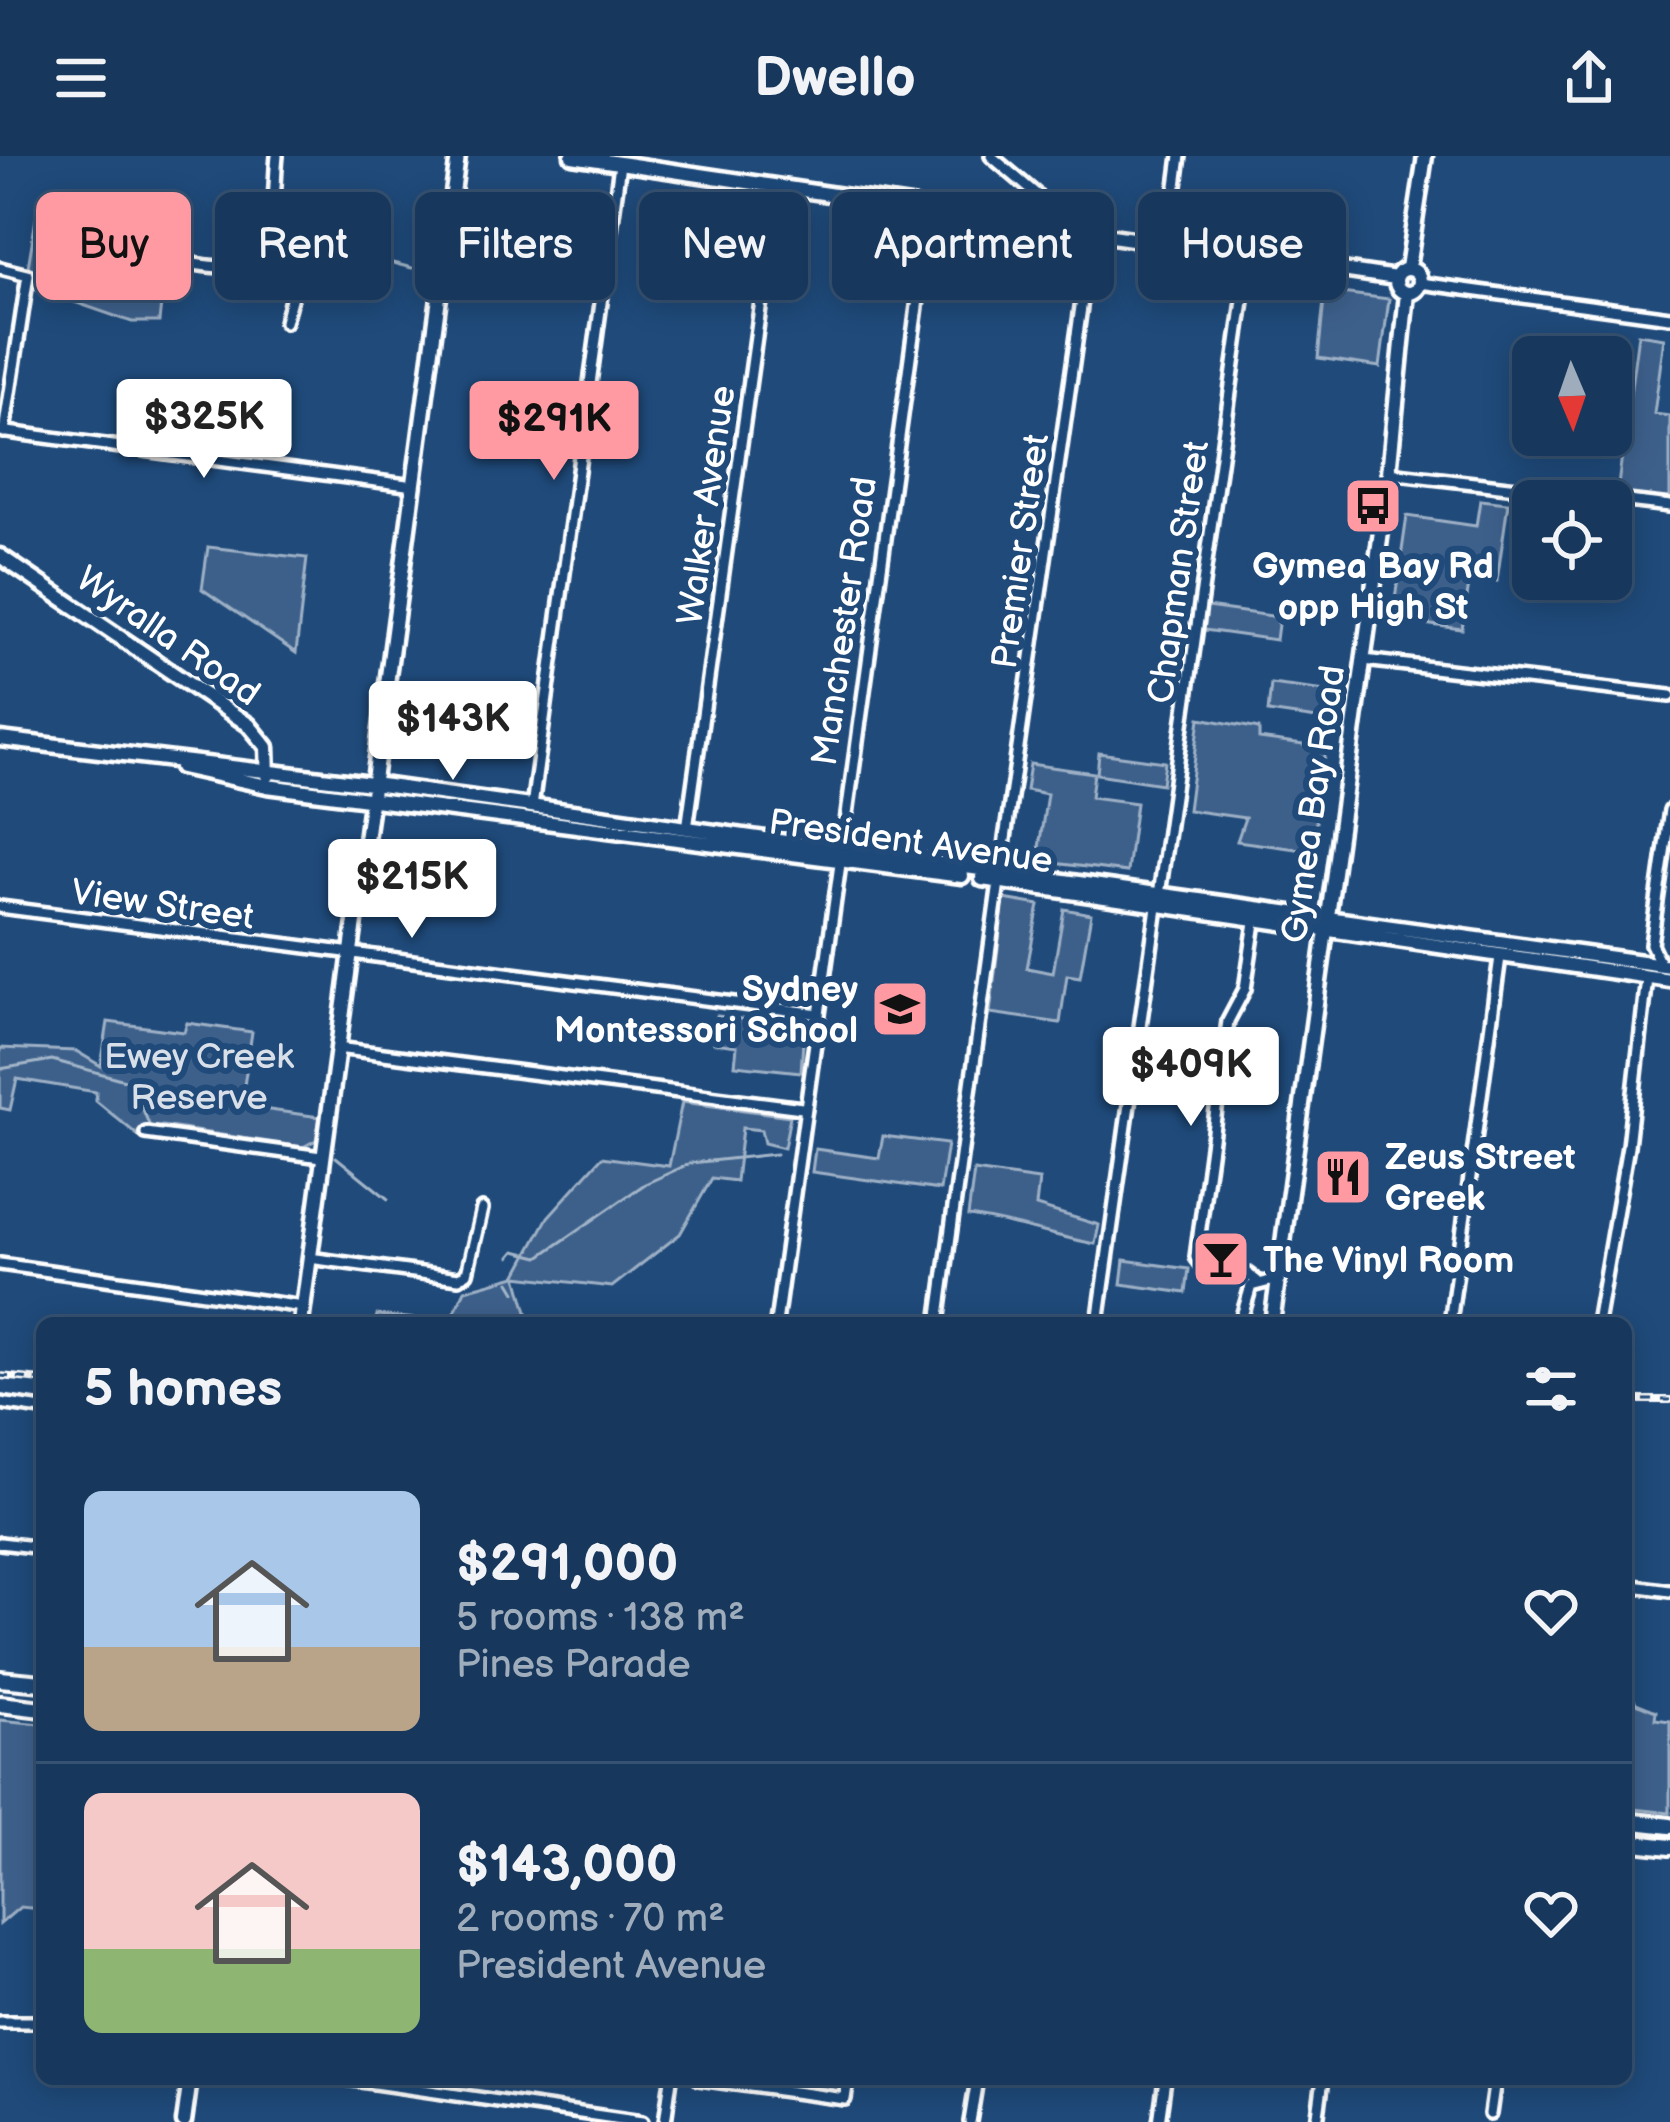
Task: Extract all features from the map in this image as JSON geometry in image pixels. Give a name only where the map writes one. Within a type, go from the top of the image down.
[{"type":"main road","points":[[0,1679],[36,1682]]},
{"type":"main road","points":[[0,1704],[36,1707]]},
{"type":"main road","points":[[1632,1822],[1670,1826]]},
{"type":"main road","points":[[1632,1843],[1670,1847]]},
{"type":"street","points":[[273,192],[278,156]]},
{"type":"street","points":[[302,1317],[458,156]]},
{"type":"street","points":[[572,156],[832,197]]},
{"type":"street","points":[[991,156],[1033,192]]},
{"type":"street","points":[[1175,192],[1180,156]]},
{"type":"street","points":[[1396,278],[1408,268],[1425,156]]},
{"type":"street","points":[[532,808],[620,164]]},
{"type":"street","name":"Walker Avenue","points":[[687,830],[777,188]]},
{"type":"street","points":[[0,268],[28,275],[2,431],[414,487]]},
{"type":"street","points":[[1408,268],[1419,274],[1420,283]]},
{"type":"street","points":[[1346,271],[1396,278],[1407,293],[1420,283],[1670,317]]},
{"type":"street","name":"Gymea Bay Road","points":[[1273,1317],[1389,473],[1407,293]]},
{"type":"street","points":[[285,322],[291,300]]},
{"type":"street","name":"Manchester Road","points":[[777,1317],[802,1108],[918,300]]},
{"type":"street","name":"Premier Street","points":[[939,1317],[1082,300]]},
{"type":"street","name":"Chapman Street","points":[[1099,1317],[1243,300]]},
{"type":"street","points":[[1389,473],[1670,506]]},
{"type":"street","name":"Wyralla Road","points":[[0,556],[248,725],[264,740],[269,770]]},
{"type":"street","points":[[1364,659],[1670,696]]},
{"type":"street","name":"President Avenue","points":[[0,739],[269,770],[370,792],[1158,901],[1325,915],[1670,980]]},
{"type":"street","name":"President Avenue","points":[[145,759],[267,786],[532,808],[841,857]]},
{"type":"street","points":[[267,786],[269,770]]},
{"type":"street","points":[[1665,966],[1651,944],[1670,810]]},
{"type":"street","name":"President Avenue","points":[[1158,901],[1323,931],[1501,950],[1566,950],[1665,966]]},
{"type":"street","name":"View Street","points":[[0,907],[819,1014]]},
{"type":"street","points":[[1255,922],[1245,989],[1228,1021],[1196,1257],[1205,1269],[1248,1274],[1257,1281],[1278,1279]]},
{"type":"street","points":[[1624,960],[1651,944]]},
{"type":"street","points":[[1451,1317],[1501,950]]},
{"type":"street","points":[[1566,950],[1642,969],[1646,978],[1628,1146],[1598,1317]]},
{"type":"street","points":[[336,1048],[802,1108]]},
{"type":"street","points":[[146,1133],[321,1157]]},
{"type":"street","points":[[309,1258],[454,1278],[467,1273],[482,1209]]},
{"type":"street","points":[[0,1264],[303,1307]]},
{"type":"street","points":[[1241,1317],[1245,1295],[1257,1281]]},
{"type":"street","points":[[0,1402],[36,1408]]},
{"type":"street","points":[[0,1543],[36,1547]]},
{"type":"street","points":[[1632,1587],[1670,1592]]},
{"type":"street","points":[[0,2021],[36,2022]]},
{"type":"street","points":[[184,2122],[189,2085]]},
{"type":"street","points":[[388,2085],[642,2122]]},
{"type":"street","points":[[665,2122],[670,2085]]},
{"type":"street","points":[[743,2085],[845,2099],[847,2085]]},
{"type":"street","points":[[970,2122],[975,2085]]},
{"type":"street","points":[[1159,2122],[1164,2085]]},
{"type":"street","points":[[1317,2122],[1322,2085]]},
{"type":"street","points":[[1490,2114],[1494,2085]]},
{"type":"green space","points":[[36,219],[36,289],[25,285]]},
{"type":"green space","points":[[1346,294],[1389,299],[1380,367],[1318,358],[1324,300],[1346,300]]},
{"type":"green space","points":[[68,300],[161,300],[159,322],[132,322]]},
{"type":"green space","points":[[1638,334],[1664,338],[1654,414],[1670,416],[1670,500],[1632,495],[1632,480],[1619,480],[1622,456],[1632,456],[1632,379]]},
{"type":"green space","points":[[1480,500],[1508,503],[1497,581],[1470,578],[1462,629],[1392,620],[1407,516],[1476,526]]},
{"type":"green space","points":[[208,547],[307,558],[296,653],[202,589]]},
{"type":"green space","points":[[1200,606],[1279,617],[1276,640],[1197,629]]},
{"type":"green space","points":[[1271,684],[1334,692],[1331,721],[1268,712]]},
{"type":"green space","points":[[1200,718],[1259,729],[1259,739],[1326,748],[1312,851],[1237,841],[1245,818],[1188,810]]},
{"type":"green space","points":[[1099,753],[1165,762],[1162,784],[1097,774]]},
{"type":"green space","points":[[1030,764],[1094,773],[1091,797],[1136,803],[1127,872],[1037,861],[1047,794],[1026,790]]},
{"type":"green space","points":[[1004,899],[1039,905],[1027,968],[1053,973],[1064,909],[1091,914],[1080,977],[1067,975],[1060,1023],[990,1013]]},
{"type":"green space","points":[[717,1016],[804,1027],[801,1072],[735,1065],[737,1046],[714,1043]]},
{"type":"green space","name":"Ewey Creek Reserve","points":[[108,1022],[184,1032],[187,1023],[252,1032],[241,1106],[320,1117],[316,1140],[303,1147],[162,1126],[141,1138],[96,1101],[96,1092],[17,1079],[10,1110],[0,1108],[0,1048],[76,1051],[101,1066]]},
{"type":"green space","points":[[682,1102],[790,1116],[784,1148],[764,1143],[761,1130],[742,1128],[736,1181],[712,1178],[680,1234],[612,1287],[517,1276],[528,1317],[452,1317],[465,1290],[516,1276],[548,1217],[602,1157],[669,1166]]},
{"type":"green space","points":[[883,1136],[947,1144],[940,1190],[812,1172],[815,1149],[879,1158]]},
{"type":"green space","points":[[974,1171],[1039,1180],[1036,1206],[1099,1225],[1095,1244],[968,1216]]},
{"type":"green space","points":[[1124,1260],[1189,1269],[1186,1293],[1121,1284]]},
{"type":"green space","points":[[1632,1695],[1636,1703],[1656,1711],[1655,1719],[1670,1721],[1670,1813],[1632,1809]]},
{"type":"green space","points":[[0,1720],[36,1723],[36,1908],[20,1907],[0,1924]]},
{"type":"waterway","points":[[391,263],[412,268]]},
{"type":"waterway","points":[[0,1069],[52,1060],[132,1082],[150,1127]]},
{"type":"waterway","points":[[510,1257],[515,1251],[539,1257],[645,1184],[691,1163],[776,1154]]},
{"type":"waterway","points":[[336,1157],[388,1199]]},
{"type":"waterway","points":[[510,1282],[516,1292]]},
{"type":"railway","points":[[0,1376],[36,1379]]},
{"type":"railway","points":[[1632,1400],[1670,1400]]},
{"type":"place","name":"Gymea Bay Rd opp High St","points":[[1373,506]]},
{"type":"place","name":"Sydney Montessori School","points":[[900,1009]]},
{"type":"place","name":"Zeus Street Greek","points":[[1343,1177]]},
{"type":"place","name":"The Vinyl Room","points":[[1221,1259]]}]
